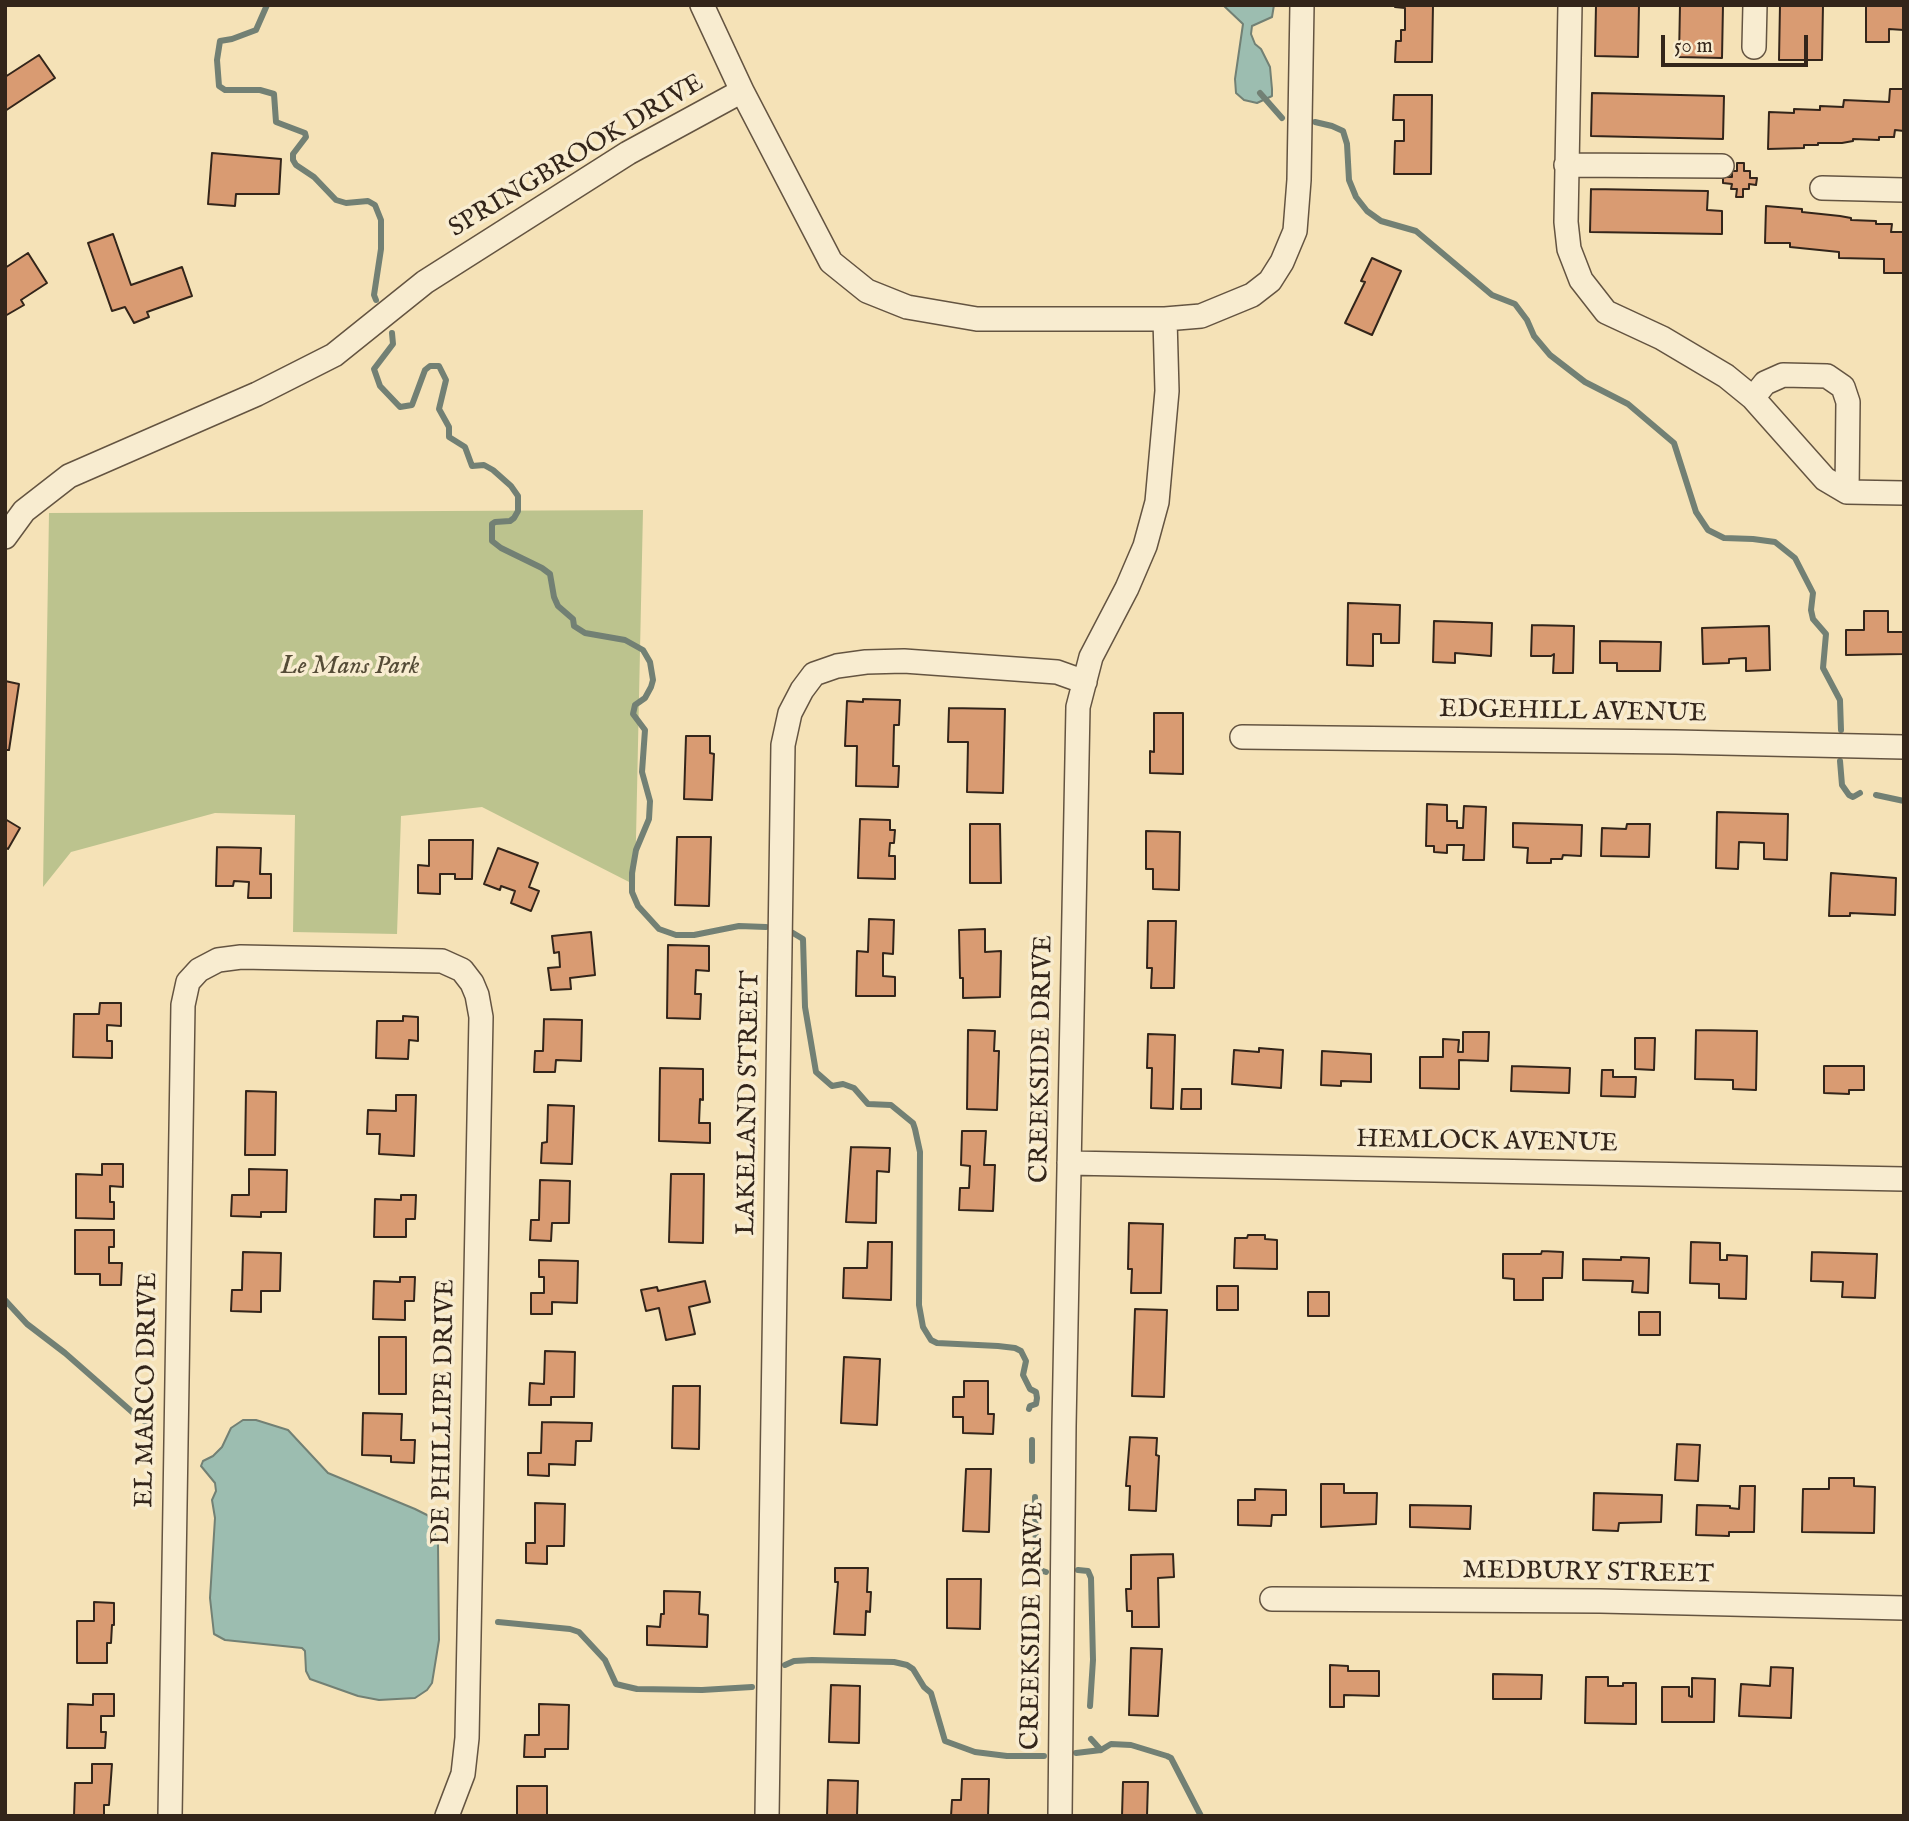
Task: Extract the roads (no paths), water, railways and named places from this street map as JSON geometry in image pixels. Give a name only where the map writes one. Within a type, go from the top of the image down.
[{"type":"street","points":[[702,5],[742,91]]},
{"type":"street","name":"SPRINGBROOK DRIVE","points":[[5,537],[24,511],[69,476],[257,394],[334,355],[436,275],[628,153],[742,91],[831,262],[867,290],[907,307],[977,318],[1164,319],[1201,316],[1252,295],[1270,281],[1295,231],[1299,180],[1302,5]]},
{"type":"street","points":[[1570,5],[1566,222],[1569,249],[1581,280],[1606,312],[1685,351],[1726,376],[1753,398],[1825,479],[1847,492],[1904,493]]},
{"type":"street","points":[[1754,47],[1755,5]]},
{"type":"street","points":[[1566,165],[1722,166]]},
{"type":"street","points":[[1822,188],[1904,190]]},
{"type":"street","name":"CREEKSIDE DRIVE","points":[[1060,1816],[1078,707],[1091,657],[1145,546],[1157,502],[1167,391],[1164,319]]},
{"type":"street","points":[[1753,398],[1765,383],[1783,374],[1827,376],[1843,387],[1848,402],[1847,492]]},
{"type":"street","name":"LAKELAND STREET","points":[[767,1816],[783,745],[790,713],[814,674],[836,666],[866,662],[904,661],[1057,673],[1085,682]]},
{"type":"street","name":"EDGEHILL AVENUE","points":[[1241,737],[1904,747]]},
{"type":"street","name":"DE PHILLIPE DRIVE","points":[[199,970],[218,960],[241,957],[442,961],[462,970],[472,983],[479,1006],[481,1030],[467,1738],[463,1774],[447,1816]]},
{"type":"street","name":"EL MARCO DRIVE","points":[[170,1816],[183,1005],[188,982],[199,970]]},
{"type":"street","name":"HEMLOCK AVENUE","points":[[1069,1163],[1904,1179]]},
{"type":"street","name":"MEDBURY STREET","points":[[1272,1599],[1600,1601],[1904,1608]]},
{"type":"waterway","points":[[267,5],[256,30],[220,41],[217,60],[219,86],[225,90],[260,90],[274,94],[276,122],[305,133],[306,137],[293,154],[296,165],[314,177],[336,200],[346,203],[368,201],[375,205],[381,220],[381,249],[374,295],[376,300]]},
{"type":"waterway","points":[[1260,93],[1282,118]]},
{"type":"waterway","points":[[1315,122],[1343,131],[1347,144],[1349,180],[1356,197],[1367,211],[1381,221],[1416,231],[1492,295],[1515,304],[1527,320],[1534,336],[1550,355],[1585,382],[1628,404],[1674,443],[1696,512],[1708,530],[1724,538],[1775,542],[1795,558],[1813,593],[1813,619],[1826,634],[1823,668],[1840,700],[1841,730]]},
{"type":"waterway","points":[[392,333],[393,344],[374,369],[380,386],[400,407],[412,405],[425,370],[430,366],[439,366],[446,380],[439,409],[449,427],[449,437],[465,447],[472,466],[484,465],[493,470],[518,496],[518,511],[514,518],[492,524],[492,541],[550,574],[558,606],[573,619],[574,626],[585,633],[625,640],[643,650],[650,662],[653,680],[651,687],[645,698],[635,705],[633,714],[645,730],[642,772],[650,801],[649,819],[636,850],[632,873],[632,892],[638,906],[659,929],[676,935],[694,935],[739,926],[766,927]]},
{"type":"waterway","points":[[1840,761],[1842,785],[1853,797],[1860,793]]},
{"type":"waterway","points":[[1876,795],[1904,801]]},
{"type":"waterway","points":[[793,933],[803,939],[805,1007],[816,1072],[832,1086],[843,1084],[854,1088],[868,1104],[891,1105],[913,1123],[915,1129],[920,1152],[919,1305],[923,1327],[931,1340],[937,1343],[998,1346],[1021,1351],[1026,1361],[1023,1375],[1030,1389],[1036,1392],[1037,1398],[1036,1404],[1029,1409]]},
{"type":"waterway","points":[[5,1300],[27,1324],[65,1353],[139,1418],[150,1424]]},
{"type":"waterway","points":[[1032,1440],[1032,1461]]},
{"type":"waterway","points":[[1035,1497],[1036,1564],[1040,1570],[1046,1572]]},
{"type":"waterway","points":[[1078,1570],[1088,1571],[1091,1578],[1093,1660],[1090,1706]]},
{"type":"waterway","points":[[498,1622],[579,1632],[605,1660],[616,1684],[637,1689],[702,1690],[752,1687]]},
{"type":"waterway","points":[[785,1665],[794,1661],[812,1660],[894,1662],[907,1665],[931,1693],[945,1741],[975,1752],[1007,1756],[1044,1756]]},
{"type":"waterway","points":[[1091,1739],[1101,1750]]},
{"type":"waterway","points":[[1076,1753],[1101,1750],[1111,1744],[1131,1745],[1171,1758],[1201,1816]]},
{"type":"park label","name":"Le Mans Park","points":[[350,668]]}]
